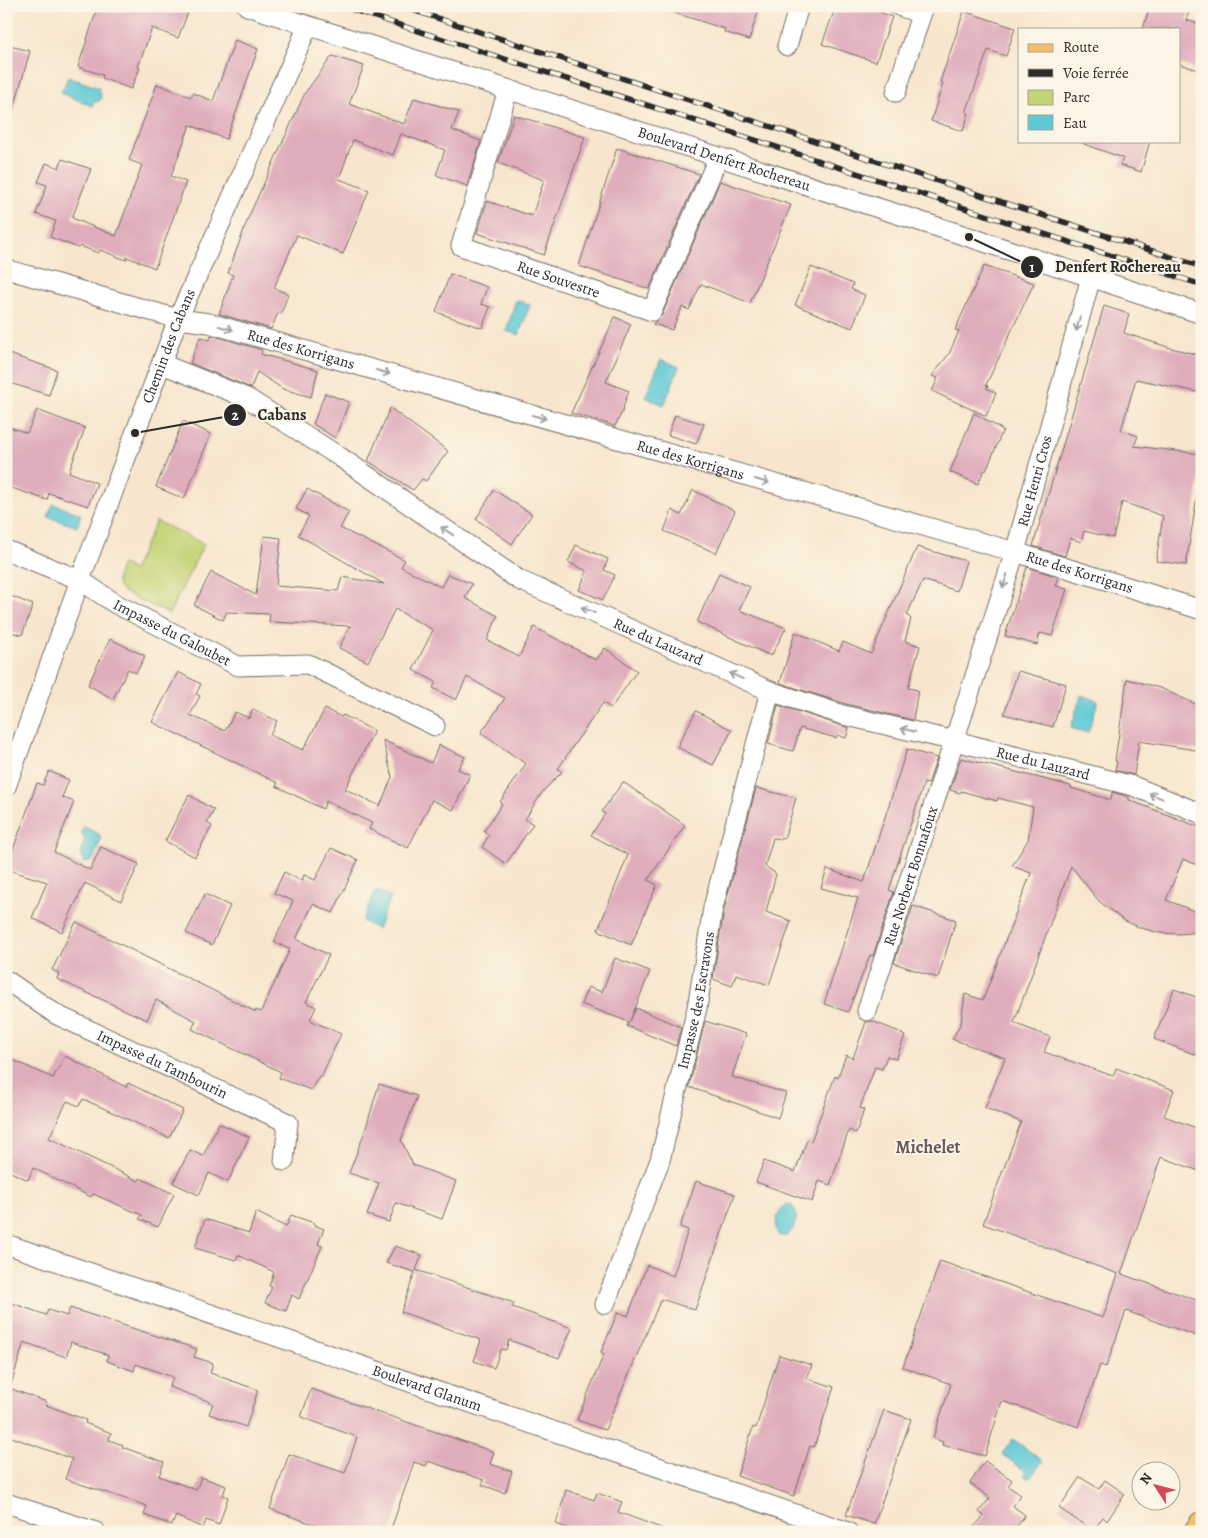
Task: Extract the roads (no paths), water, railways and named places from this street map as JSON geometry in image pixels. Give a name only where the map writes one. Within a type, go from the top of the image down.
[{"type":"main road","points":[[1198,1532],[1202,1526]]},
{"type":"street","name":"Boulevard Denfert Rochereau","points":[[247,6],[1202,314]]},
{"type":"street","points":[[787,46],[799,6]]},
{"type":"street","points":[[896,92],[922,10],[899,6]]},
{"type":"street","name":"Chemin des Cabans","points":[[6,787],[80,580],[178,318],[308,26]]},
{"type":"street","name":"Rue Souvestre","points":[[508,90],[461,246],[652,311],[718,158]]},
{"type":"street","name":"Rue des Korrigans","points":[[6,269],[178,318],[209,323],[1015,552],[1202,610]]},
{"type":"street","name":"Rue Henri Cros","points":[[955,740],[1015,552],[1091,277]]},
{"type":"street","name":"Rue du Lauzard","points":[[162,364],[247,398],[340,457],[519,580],[770,691],[843,715],[955,740],[1134,786],[1202,814]]},
{"type":"street","name":"Impasse du Galoubet","points":[[6,550],[80,580],[116,604],[238,666],[308,664],[435,726]]},
{"type":"street","name":"Impasse des Escravons","points":[[605,1304],[660,1160],[697,1008],[713,908],[770,691]]},
{"type":"street","name":"Rue Norbert Bonnafoux","points":[[867,1011],[955,740]]},
{"type":"street","name":"Impasse du Tambourin","points":[[6,980],[57,1015],[288,1123],[284,1161]]},
{"type":"street","name":"Boulevard Glanum","points":[[6,1244],[848,1532]]},
{"type":"street","points":[[6,1503],[96,1532]]},
{"type":"water","points":[[68,77],[99,88],[101,98],[99,101],[94,102],[92,106],[61,93]]},
{"type":"water","points":[[516,300],[530,305],[519,335],[506,331]]},
{"type":"water","points":[[661,359],[679,367],[664,405],[645,397]]},
{"type":"water","points":[[53,504],[81,514],[77,527],[48,517]]},
{"type":"water","points":[[1081,695],[1098,701],[1088,733],[1071,728]]},
{"type":"water","points":[[85,827],[99,834],[101,839],[92,861],[84,863],[80,854],[85,839],[82,829]]},
{"type":"water","points":[[376,890],[391,897],[377,929],[362,921]]},
{"type":"water","points":[[787,1204],[795,1210],[796,1220],[789,1234],[786,1236],[778,1235],[776,1223],[781,1210]]},
{"type":"water","points":[[1013,1439],[1043,1461],[1029,1479],[1024,1475],[1026,1472],[1002,1454]]},
{"type":"railway","points":[[341,6],[1202,285]]},
{"type":"railway","points":[[400,6],[1202,267]]},
{"type":"place","name":"Denfert Rochereau","points":[[969,237]]},
{"type":"place","name":"Cabans","points":[[135,433]]},
{"type":"district","name":"Michelet","points":[[928,1147]]}]
